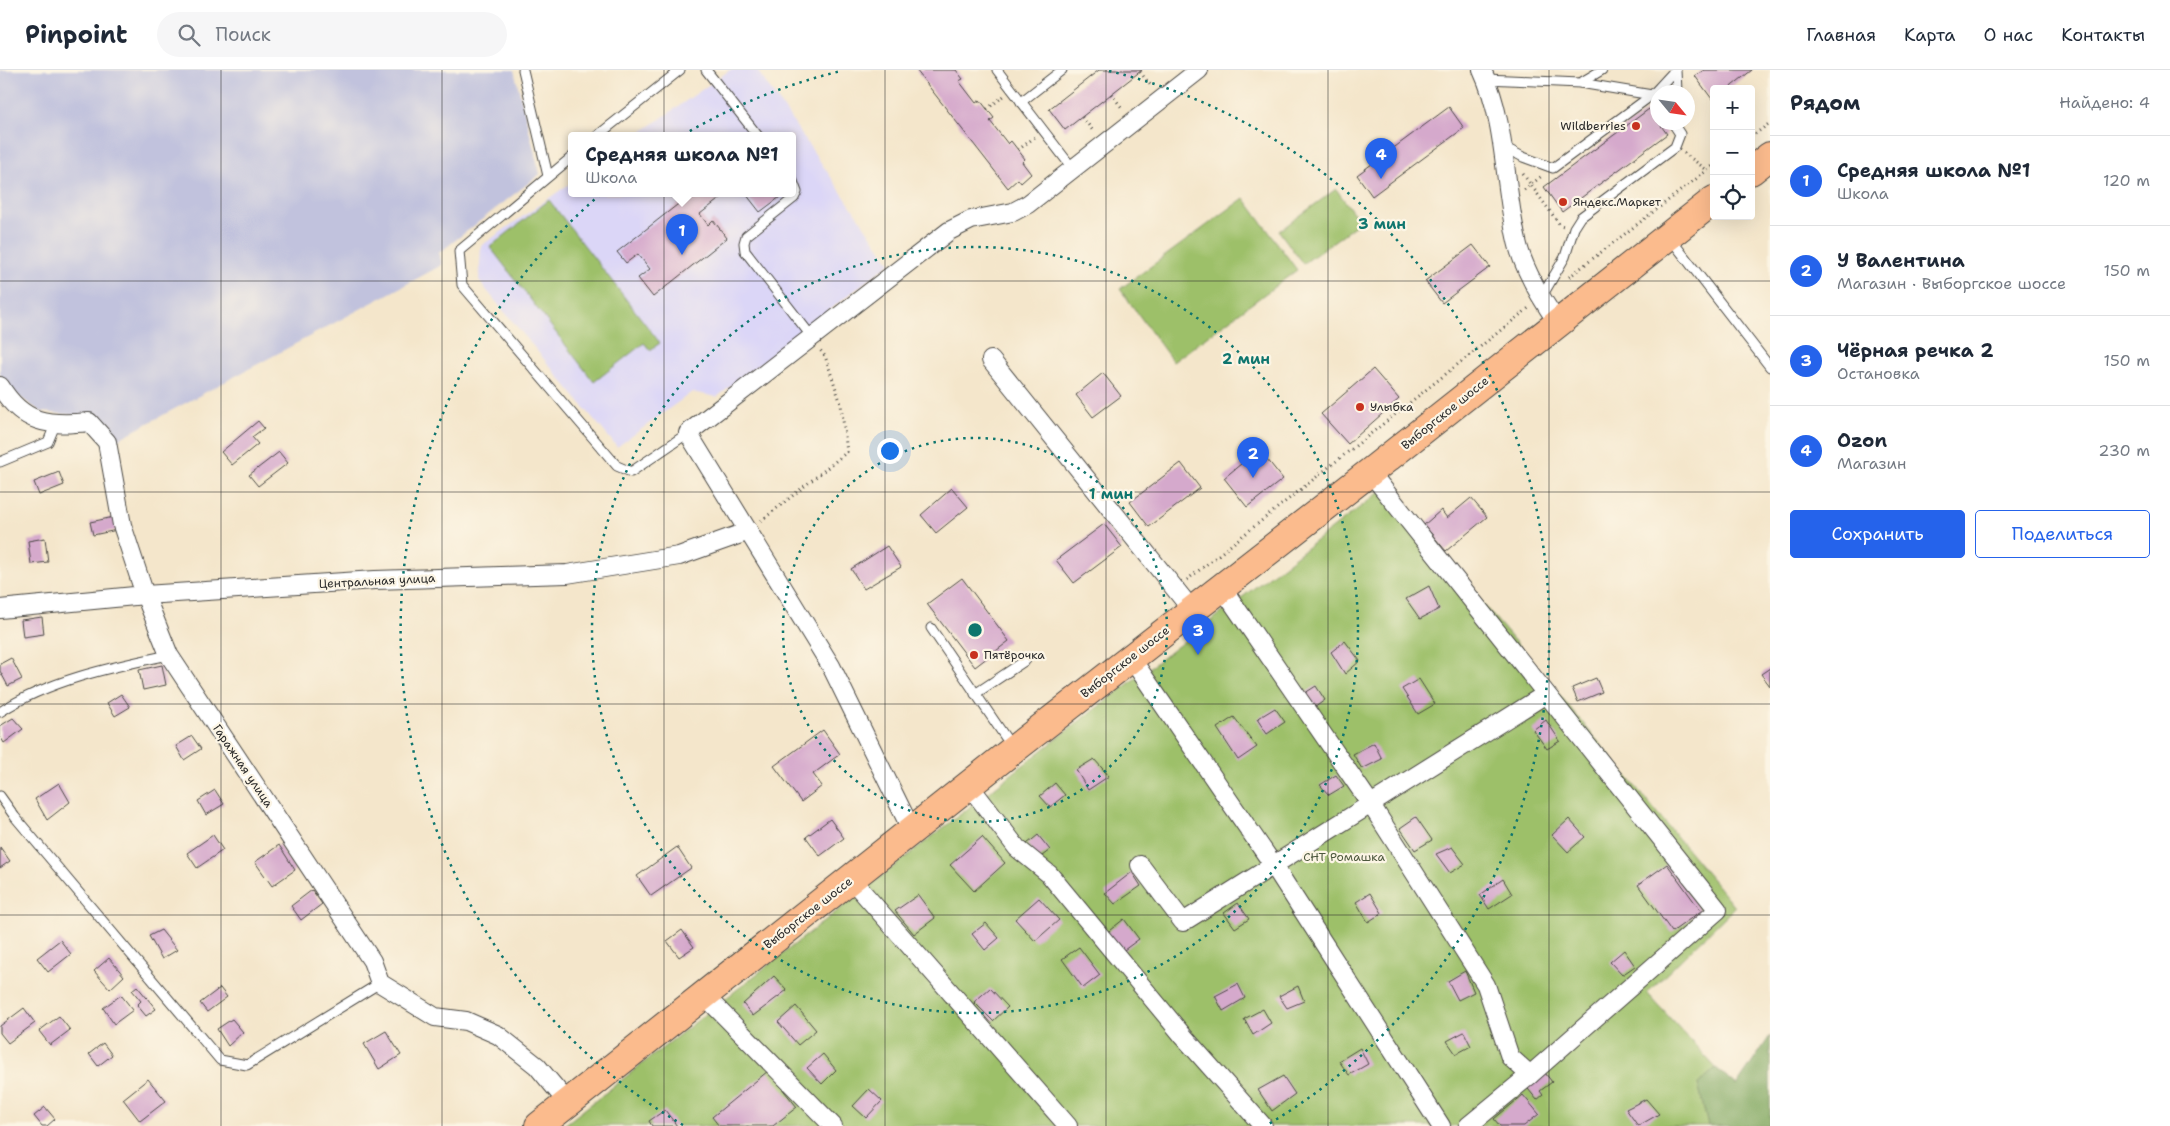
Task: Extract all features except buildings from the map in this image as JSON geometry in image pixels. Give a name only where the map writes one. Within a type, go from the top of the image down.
[{"type":"main road","points":[[1755,168],[1770,156]]},
{"type":"main road","name":"Выборгское шоссе","points":[[539,1126],[703,994],[851,880],[1131,658],[1183,600],[1221,586],[1370,472],[1710,203]]},
{"type":"street","points":[[912,831],[831,666],[688,433],[949,231],[971,220],[1013,212],[1028,204],[1199,70]]},
{"type":"street","points":[[1484,74],[1502,146],[1519,249],[1541,299],[1558,323]]},
{"type":"street","points":[[992,360],[1183,600]]},
{"type":"street","name":"Гаражная улица","points":[[0,386],[9,401],[34,418],[55,425],[89,422],[107,442],[122,525],[145,595],[169,655],[372,961],[380,984]]},
{"type":"street","points":[[1370,472],[1718,910],[1530,1075],[1468,1126]]},
{"type":"street","name":"Центральная улица","points":[[0,608],[145,595],[375,580],[567,574],[679,556],[749,530]]},
{"type":"street","points":[[1221,586],[1370,803],[1486,985],[1510,1057],[1530,1075]]},
{"type":"street","points":[[1131,658],[1274,866],[1441,1126]]},
{"type":"street","points":[[1140,865],[1183,922],[1546,694]]},
{"type":"street","points":[[969,785],[1017,848],[1049,874],[1184,1037],[1263,1126]]},
{"type":"street","points":[[851,880],[1068,1126]]},
{"type":"street","points":[[380,984],[435,1017],[466,1021],[498,1035],[537,1066],[568,1103]]},
{"type":"street","points":[[703,994],[833,1126]]},
{"type":"lane","points":[[523,70],[548,176]]},
{"type":"lane","points":[[603,132],[680,70]]},
{"type":"lane","points":[[706,70],[755,132]]},
{"type":"lane","points":[[997,70],[1073,169]]},
{"type":"lane","points":[[1021,102],[1062,70]]},
{"type":"lane","points":[[1580,83],[1602,70]]},
{"type":"lane","points":[[1675,70],[1676,85]]},
{"type":"lane","points":[[1661,85],[1675,70]]},
{"type":"lane","points":[[1484,74],[1580,83],[1650,95]]},
{"type":"lane","points":[[1502,146],[1553,168],[1650,96]]},
{"type":"lane","points":[[1677,130],[1680,134]]},
{"type":"lane","points":[[1541,299],[1565,257],[1574,228],[1581,217],[1676,147],[1680,130]]},
{"type":"lane","points":[[568,160],[459,251],[462,285],[617,466],[631,472],[688,433]]},
{"type":"lane","points":[[795,197],[746,236],[744,243],[745,251],[812,337]]},
{"type":"lane","points":[[1668,236],[1770,367]]},
{"type":"lane","points":[[0,462],[48,442],[55,425]]},
{"type":"lane","points":[[931,628],[1013,750]]},
{"type":"lane","points":[[0,712],[25,696],[121,665],[169,655]]},
{"type":"lane","points":[[976,694],[1026,660]]},
{"type":"lane","points":[[0,796],[14,817],[220,1060],[248,1065],[380,984]]},
{"type":"path","points":[[1140,72],[1156,92]]},
{"type":"path","points":[[987,110],[1012,90]]},
{"type":"path","points":[[1111,94],[1127,115]]},
{"type":"path","points":[[1082,117],[1098,138]]},
{"type":"path","points":[[1755,134],[1770,123]]},
{"type":"path","points":[[1018,150],[1043,131]]},
{"type":"path","points":[[1502,146],[1560,225],[1574,228]]},
{"type":"path","points":[[1676,147],[1707,170]]},
{"type":"path","points":[[1511,199],[1553,168]]},
{"type":"path","points":[[1183,600],[1541,299],[1710,168]]},
{"type":"path","points":[[749,530],[847,452],[841,404],[824,356],[812,337]]},
{"type":"shaded area","points":[[0,70],[514,70],[540,174],[439,253],[442,265],[113,442],[93,417],[41,412],[11,391],[0,375]]},
{"type":"shaded area","points":[[730,70],[757,70],[890,263],[717,397],[692,392],[617,447],[479,281],[481,246],[568,185],[568,197],[796,197],[796,132],[642,132]]},
{"type":"green space","points":[[1336,189],[1360,222],[1303,264],[1279,231]]},
{"type":"green space","points":[[1244,198],[1297,270],[1173,362],[1120,289]]},
{"type":"green space","points":[[549,200],[660,343],[650,350],[644,343],[594,382],[490,247]]},
{"type":"green space","name":"СНТ Ромашка","points":[[1384,489],[1524,652],[1735,907],[1647,993],[1716,1068],[1698,1084],[1708,1126],[563,1126],[1077,723]]},
{"type":"green space","points":[[1770,1036],[1770,1126],[1708,1126],[1698,1084],[1716,1068],[1737,1085]]},
{"type":"place","name":"Wildberries","points":[[1636,126]]},
{"type":"place","name":"Ozon","points":[[1381,179]]},
{"type":"place","name":"Яндекс.Маркет","points":[[1563,202]]},
{"type":"place","name":"Средняя школа №1","points":[[682,255]]},
{"type":"place","name":"Улыбка","points":[[1360,407]]},
{"type":"place","name":"У Валентина","points":[[1253,478]]},
{"type":"place","name":"Пятёрочка","points":[[974,655]]},
{"type":"place","name":"Чёрная речка 2","points":[[1198,655]]}]
